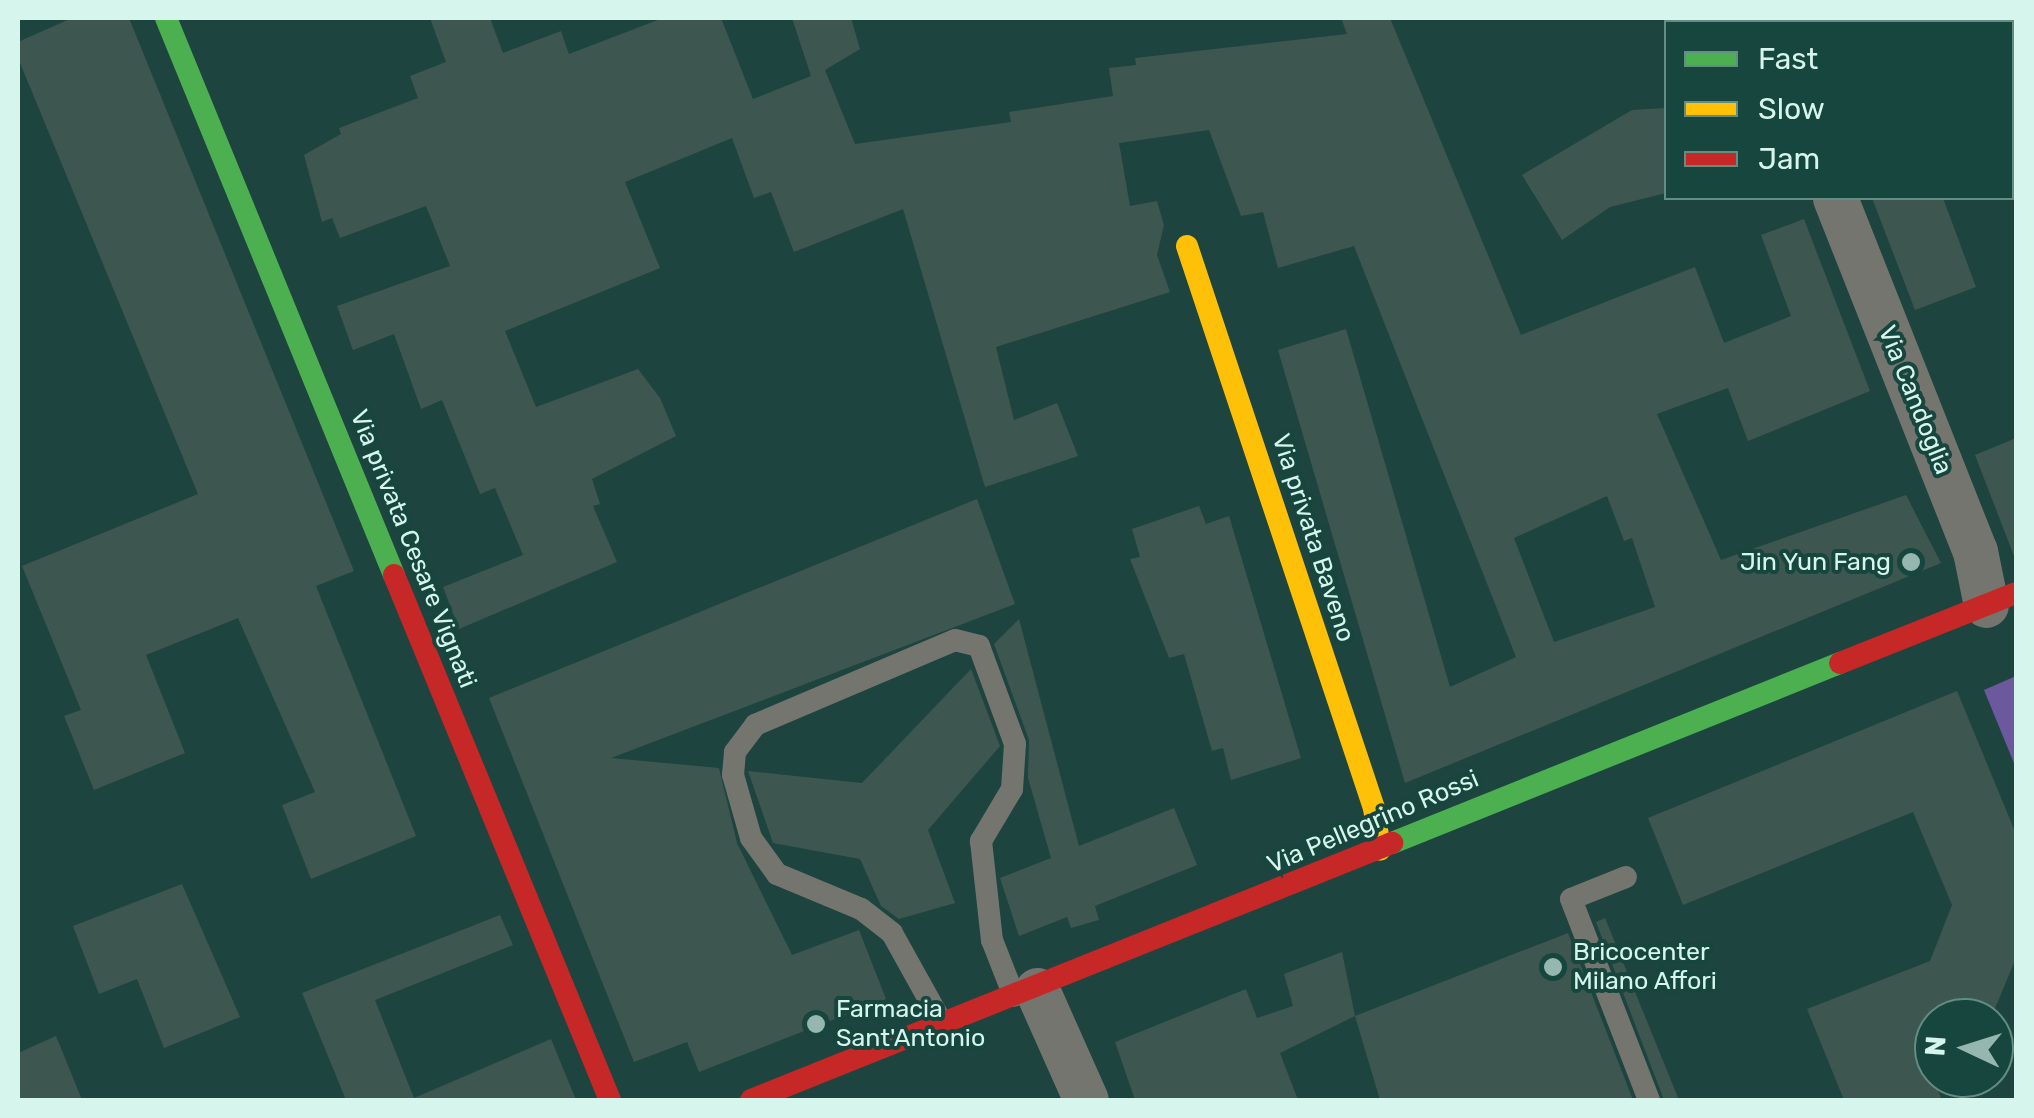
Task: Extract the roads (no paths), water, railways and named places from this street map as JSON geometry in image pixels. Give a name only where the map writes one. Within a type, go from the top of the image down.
[{"type":"street","name":"Via privata Cesare Vignati","points":[[166,18],[610,1100]]},
{"type":"street","name":"Via Candoglia","points":[[1835,200],[1975,551],[2001,599]]},
{"type":"street","name":"Via privata Baveno","points":[[1187,246],[1374,808],[1380,850]]},
{"type":"street","name":"Via Pellegrino Rossi","points":[[751,1100],[1026,994],[2001,599]]},
{"type":"street","points":[[1026,994],[1086,1100]]},
{"type":"lane","points":[[943,1026],[892,933],[861,910],[778,874],[751,838],[733,775],[735,752],[755,724],[955,640],[980,646],[1015,744],[1012,789],[981,841],[981,857],[992,940],[1026,994]]},
{"type":"lane","points":[[1626,877],[1571,900],[1649,1100]]},
{"type":"place","name":"Jin Yun Fang","points":[[1911,562]]},
{"type":"place","name":"Bricocenter Milano Affori","points":[[1553,967]]},
{"type":"place","name":"Farmacia Sant'Antonio","points":[[816,1024]]}]
